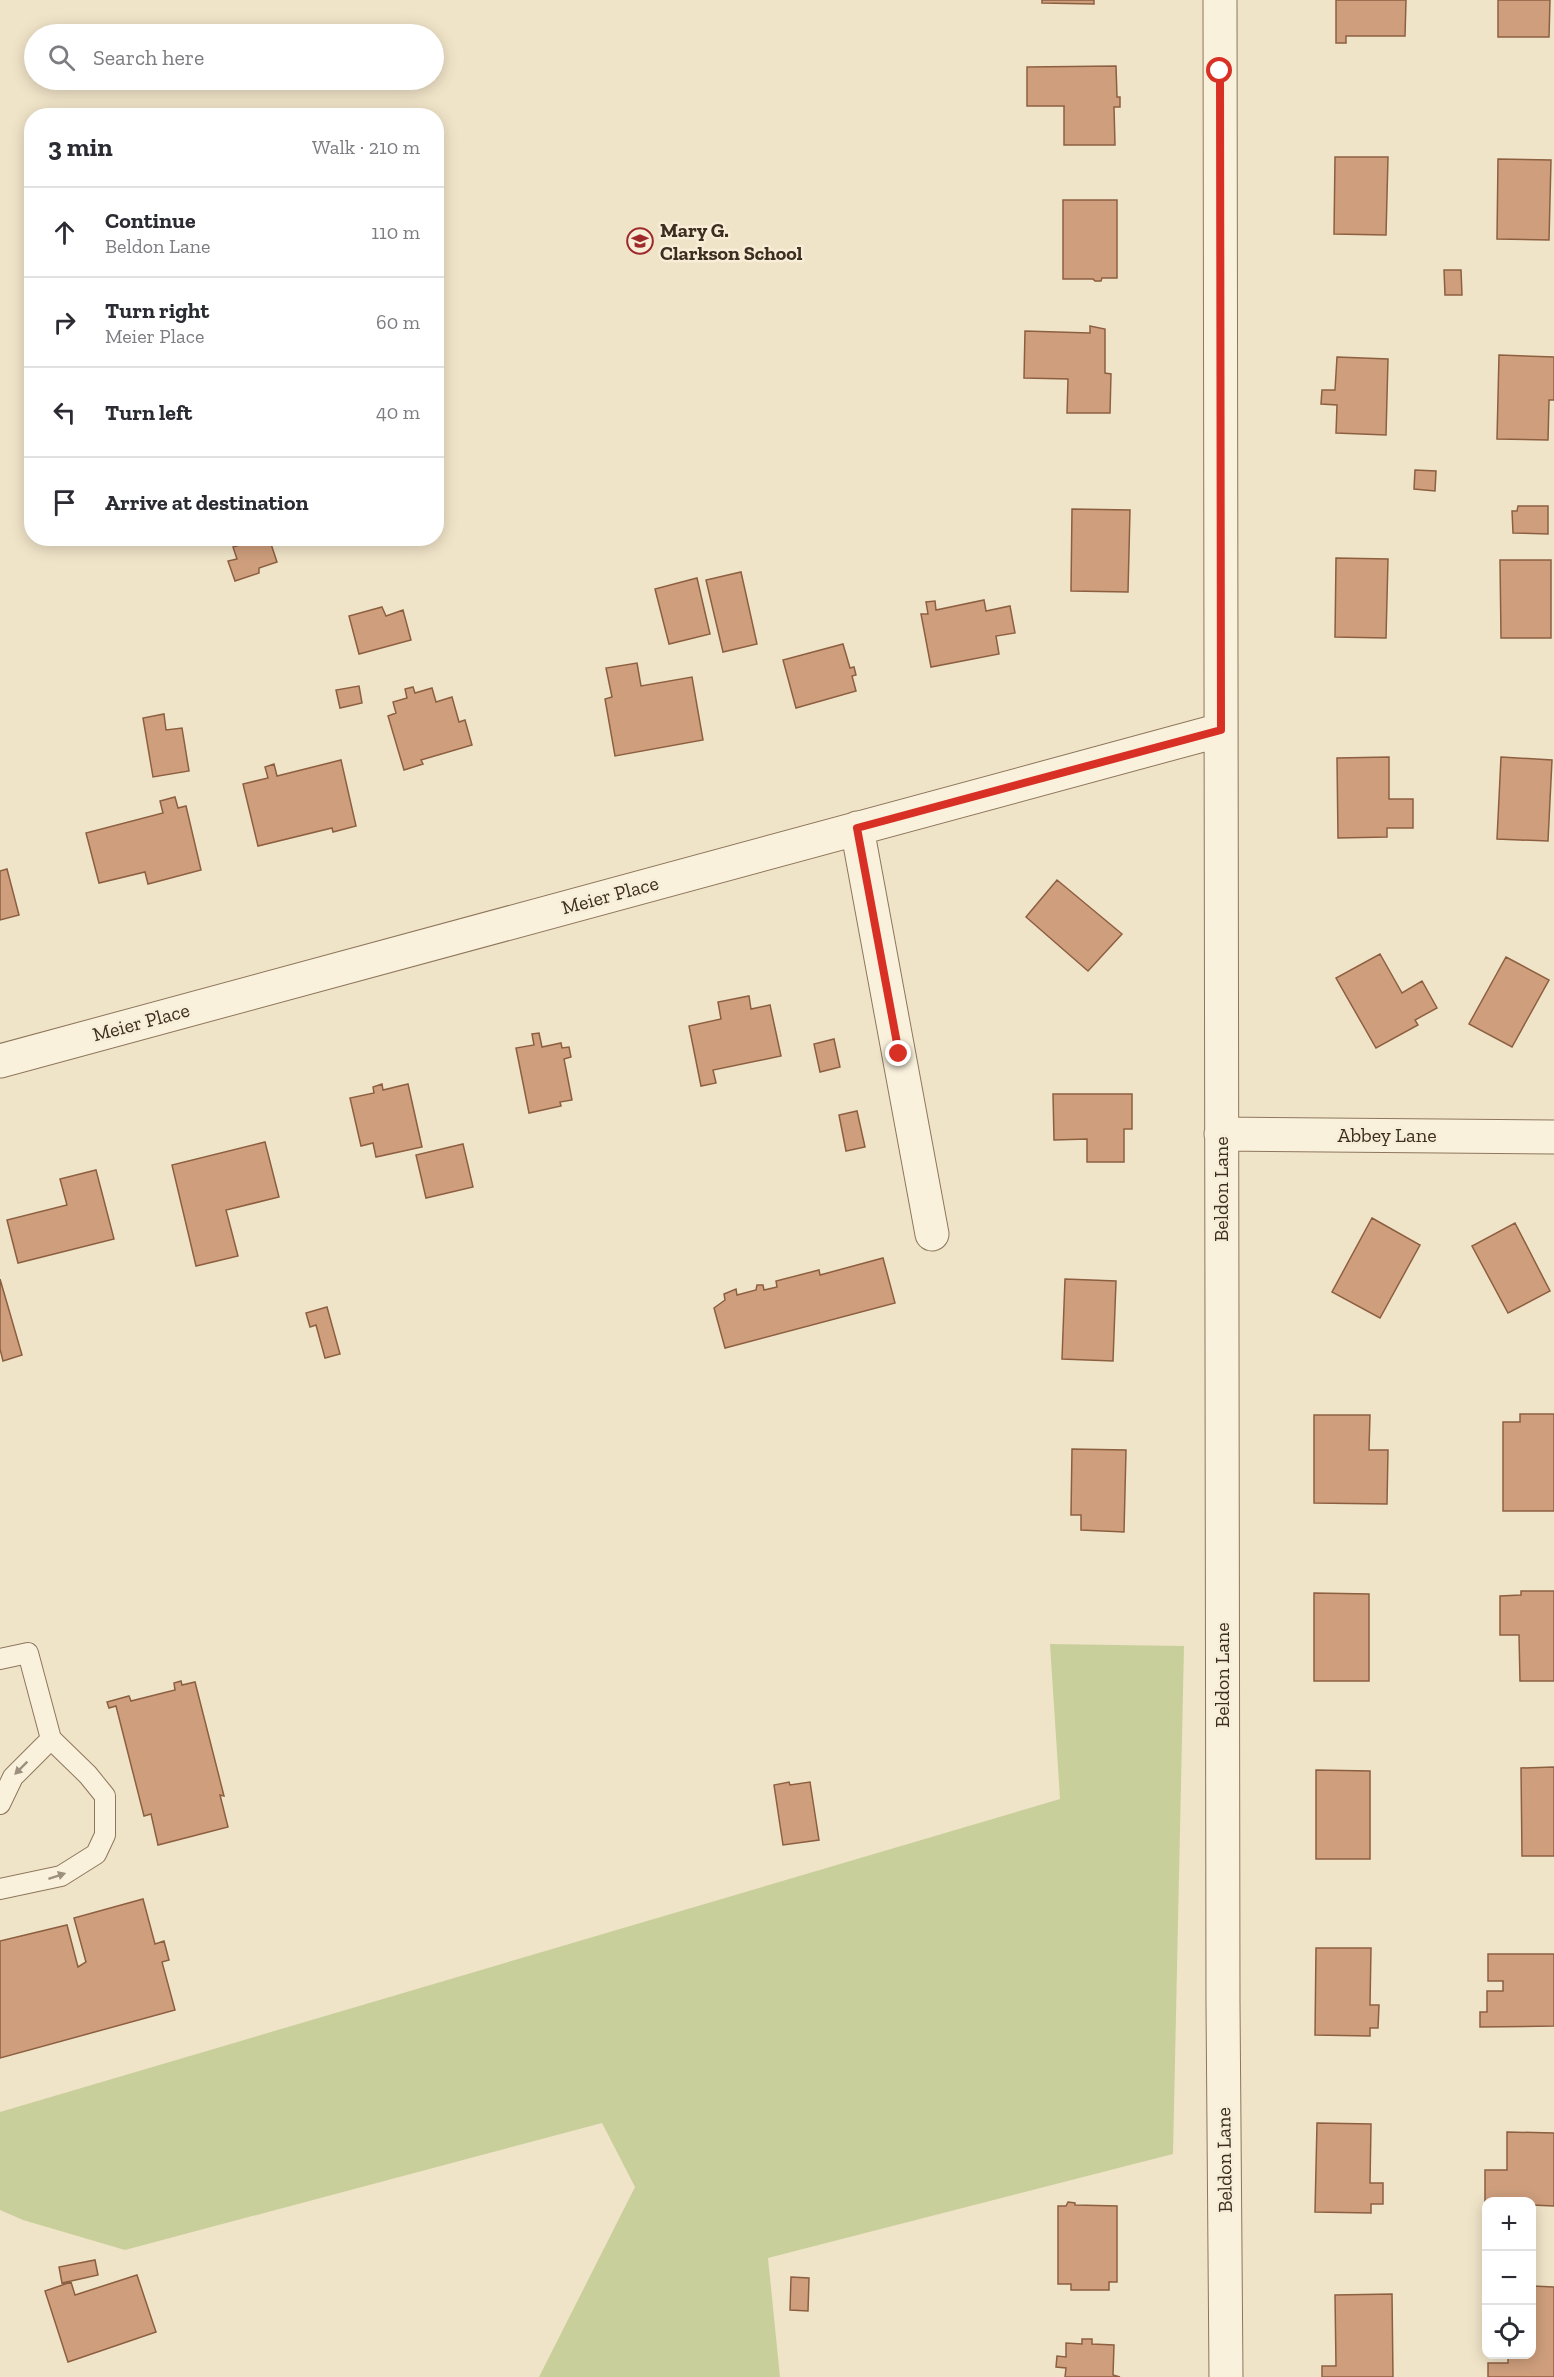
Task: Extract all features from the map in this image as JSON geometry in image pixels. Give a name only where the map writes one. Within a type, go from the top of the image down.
[{"type":"street","name":"Beldon Lane","points":[[1220,0],[1223,2003],[1226,2377]]},
{"type":"street","name":"Meier Place","points":[[0,1060],[1221,730]]},
{"type":"street","points":[[857,828],[932,1234]]},
{"type":"street","name":"Abbey Lane","points":[[1221,1134],[1554,1137]]},
{"type":"lane","points":[[0,1659],[28,1653],[51,1739],[88,1774],[105,1796],[105,1835],[96,1854],[61,1876],[0,1889]]},
{"type":"lane","points":[[0,1804],[13,1777],[51,1739]]},
{"type":"green space","points":[[1050,1644],[1184,1646],[1173,2154],[768,2258],[780,2377],[539,2377],[635,2187],[602,2123],[125,2250],[23,2220],[0,2210],[0,2112],[1060,1799]]},
{"type":"building","points":[[1042,0],[1094,0],[1094,4],[1042,3]]},
{"type":"building","points":[[1336,0],[1406,0],[1405,36],[1346,36],[1346,43],[1336,43]]},
{"type":"building","points":[[1498,0],[1550,0],[1549,37],[1498,37]]},
{"type":"building","points":[[1116,66],[1117,97],[1120,97],[1120,107],[1114,107],[1115,145],[1064,145],[1064,106],[1027,106],[1027,67]]},
{"type":"building","points":[[1335,157],[1388,157],[1386,235],[1334,234]]},
{"type":"building","points":[[1498,159],[1551,160],[1549,240],[1497,239]]},
{"type":"building","points":[[1063,200],[1117,200],[1117,278],[1102,278],[1101,281],[1063,279]]},
{"type":"building","points":[[1444,270],[1461,270],[1462,295],[1445,295]]},
{"type":"building","points":[[1090,326],[1105,329],[1105,373],[1111,374],[1110,413],[1067,413],[1068,379],[1024,378],[1025,331],[1090,333]]},
{"type":"building","points":[[1499,355],[1554,357],[1554,400],[1549,400],[1548,440],[1497,439]]},
{"type":"building","points":[[1337,357],[1388,359],[1386,435],[1336,433],[1337,405],[1321,404],[1322,390],[1335,390]]},
{"type":"building","points":[[1415,470],[1436,471],[1435,491],[1414,489]]},
{"type":"building","points":[[1518,506],[1548,506],[1548,534],[1513,533],[1512,511],[1517,511]]},
{"type":"building","points":[[1072,509],[1130,510],[1128,592],[1071,591]]},
{"type":"building","points":[[272,546],[277,562],[259,568],[259,573],[235,581],[228,561],[237,559],[233,547]]},
{"type":"building","points":[[1336,558],[1388,559],[1386,638],[1335,637]]},
{"type":"building","points":[[1500,560],[1551,560],[1551,638],[1501,638]]},
{"type":"building","points":[[741,572],[757,644],[723,652],[706,580]]},
{"type":"building","points":[[697,578],[710,634],[669,644],[655,589]]},
{"type":"building","points":[[984,600],[986,611],[1010,606],[1015,633],[996,636],[999,654],[931,667],[921,614],[928,614],[926,602],[935,601],[936,610]]},
{"type":"building","points":[[382,607],[386,616],[403,610],[411,640],[359,654],[349,616]]},
{"type":"building","points":[[843,644],[850,668],[854,667],[856,675],[852,676],[856,691],[796,708],[783,660]]},
{"type":"building","points":[[637,663],[641,686],[692,677],[703,740],[615,756],[605,699],[612,697],[606,668]]},
{"type":"building","points":[[359,686],[362,703],[340,708],[336,690]]},
{"type":"building","points":[[413,687],[415,693],[432,688],[436,702],[452,697],[459,722],[465,720],[472,745],[421,760],[423,764],[404,770],[388,716],[396,713],[393,702],[407,698],[405,689]]},
{"type":"building","points":[[164,714],[166,730],[182,728],[189,771],[153,777],[143,718]]},
{"type":"building","points":[[1389,757],[1389,799],[1413,799],[1413,828],[1387,828],[1387,837],[1338,838],[1337,758]]},
{"type":"building","points":[[1501,757],[1552,760],[1548,841],[1497,839]]},
{"type":"building","points":[[341,760],[356,826],[333,832],[332,828],[258,846],[243,784],[268,778],[265,767],[274,764],[277,776]]},
{"type":"building","points":[[175,797],[178,808],[186,806],[201,870],[148,884],[145,872],[99,883],[86,833],[163,813],[160,801]]},
{"type":"building","points":[[7,869],[19,915],[0,920],[0,871]]},
{"type":"building","points":[[1057,880],[1122,934],[1088,971],[1026,917]]},
{"type":"building","points":[[1380,954],[1402,993],[1422,981],[1437,1008],[1415,1020],[1418,1025],[1376,1048],[1336,978]]},
{"type":"building","points":[[1506,957],[1549,980],[1512,1047],[1469,1024]]},
{"type":"building","points":[[749,996],[751,1009],[770,1005],[781,1056],[713,1070],[716,1083],[701,1086],[689,1026],[721,1019],[718,1002]]},
{"type":"building","points":[[539,1033],[542,1047],[561,1043],[562,1048],[569,1047],[571,1057],[564,1059],[572,1100],[560,1102],[561,1106],[529,1113],[516,1048],[534,1045],[532,1034]]},
{"type":"building","points":[[834,1039],[840,1067],[820,1072],[814,1044]]},
{"type":"building","points":[[382,1084],[383,1090],[408,1084],[422,1147],[376,1157],[373,1143],[361,1146],[350,1098],[374,1093],[373,1087]]},
{"type":"building","points":[[1053,1094],[1132,1094],[1132,1129],[1124,1129],[1124,1162],[1087,1162],[1087,1139],[1054,1140]]},
{"type":"building","points":[[857,1111],[865,1147],[846,1151],[839,1115]]},
{"type":"building","points":[[265,1142],[279,1197],[226,1210],[238,1256],[196,1266],[172,1165]]},
{"type":"building","points":[[463,1144],[473,1187],[426,1198],[416,1155]]},
{"type":"building","points":[[96,1170],[114,1239],[18,1263],[7,1220],[67,1205],[60,1179]]},
{"type":"building","points":[[1372,1218],[1420,1245],[1380,1318],[1332,1292]]},
{"type":"building","points":[[1515,1223],[1550,1291],[1508,1313],[1472,1246]]},
{"type":"building","points":[[883,1258],[895,1303],[725,1348],[714,1308],[725,1300],[724,1294],[736,1289],[737,1295],[756,1290],[757,1285],[763,1285],[764,1290],[777,1287],[776,1281],[819,1270],[820,1275]]},
{"type":"building","points":[[0,1279],[22,1355],[3,1361],[0,1349]]},
{"type":"building","points":[[1065,1279],[1116,1281],[1113,1361],[1062,1359]]},
{"type":"building","points":[[327,1307],[340,1354],[325,1358],[316,1325],[310,1327],[306,1313]]},
{"type":"building","points":[[1520,1414],[1554,1414],[1554,1511],[1503,1511],[1503,1422],[1520,1422]]},
{"type":"building","points":[[1314,1415],[1370,1415],[1369,1450],[1388,1450],[1387,1504],[1314,1503]]},
{"type":"building","points":[[1072,1449],[1126,1450],[1124,1532],[1081,1530],[1081,1515],[1071,1515]]},
{"type":"building","points":[[1521,1591],[1554,1591],[1554,1681],[1520,1681],[1519,1635],[1500,1635],[1500,1596],[1521,1595]]},
{"type":"building","points":[[1314,1593],[1369,1594],[1369,1681],[1314,1681]]},
{"type":"building","points":[[181,1681],[182,1685],[195,1682],[224,1796],[220,1795],[228,1827],[158,1845],[151,1814],[144,1816],[116,1706],[109,1708],[107,1702],[129,1696],[131,1701],[175,1690],[174,1683]]},
{"type":"building","points":[[1554,1767],[1554,1856],[1522,1856],[1521,1768]]},
{"type":"building","points":[[1316,1770],[1370,1771],[1370,1859],[1316,1859]]},
{"type":"building","points":[[789,1782],[790,1785],[810,1782],[819,1840],[783,1845],[774,1785]]},
{"type":"building","points":[[143,1899],[155,1944],[164,1941],[169,1960],[162,1962],[175,2010],[0,2058],[0,1941],[67,1925],[78,1967],[86,1962],[74,1918]]},
{"type":"building","points":[[1316,1948],[1371,1948],[1370,2005],[1379,2005],[1378,2028],[1370,2028],[1370,2036],[1315,2035]]},
{"type":"building","points":[[1488,1954],[1554,1954],[1554,2026],[1480,2027],[1480,2012],[1487,2012],[1487,1991],[1503,1991],[1503,1981],[1488,1981]]},
{"type":"building","points":[[1317,2123],[1371,2124],[1370,2183],[1383,2183],[1383,2204],[1371,2204],[1371,2213],[1315,2212]]},
{"type":"building","points":[[1507,2132],[1554,2133],[1554,2206],[1536,2205],[1536,2197],[1485,2197],[1485,2170],[1507,2170]]},
{"type":"building","points":[[1068,2202],[1075,2203],[1075,2205],[1117,2206],[1117,2282],[1109,2282],[1109,2290],[1071,2290],[1071,2284],[1058,2284],[1058,2206],[1066,2206]]},
{"type":"building","points":[[95,2260],[98,2275],[62,2283],[59,2267]]},
{"type":"building","points":[[137,2275],[156,2332],[68,2362],[45,2291],[71,2282],[75,2295]]},
{"type":"building","points":[[791,2277],[809,2278],[808,2311],[790,2310]]},
{"type":"building","points":[[1536,2286],[1554,2287],[1554,2377],[1488,2377],[1488,2363],[1508,2363],[1508,2359],[1536,2359]]},
{"type":"building","points":[[1392,2294],[1393,2377],[1322,2377],[1322,2366],[1336,2366],[1335,2295]]},
{"type":"building","points":[[1082,2339],[1092,2339],[1092,2344],[1114,2345],[1113,2375],[1120,2377],[1065,2377],[1066,2368],[1056,2367],[1057,2356],[1066,2357],[1066,2343],[1082,2344]]},
{"type":"place","name":"Mary G. Clarkson School","points":[[640,241]]},
{"type":"route","points":[[899,1054],[857,828],[1221,730],[1220,71]]}]
